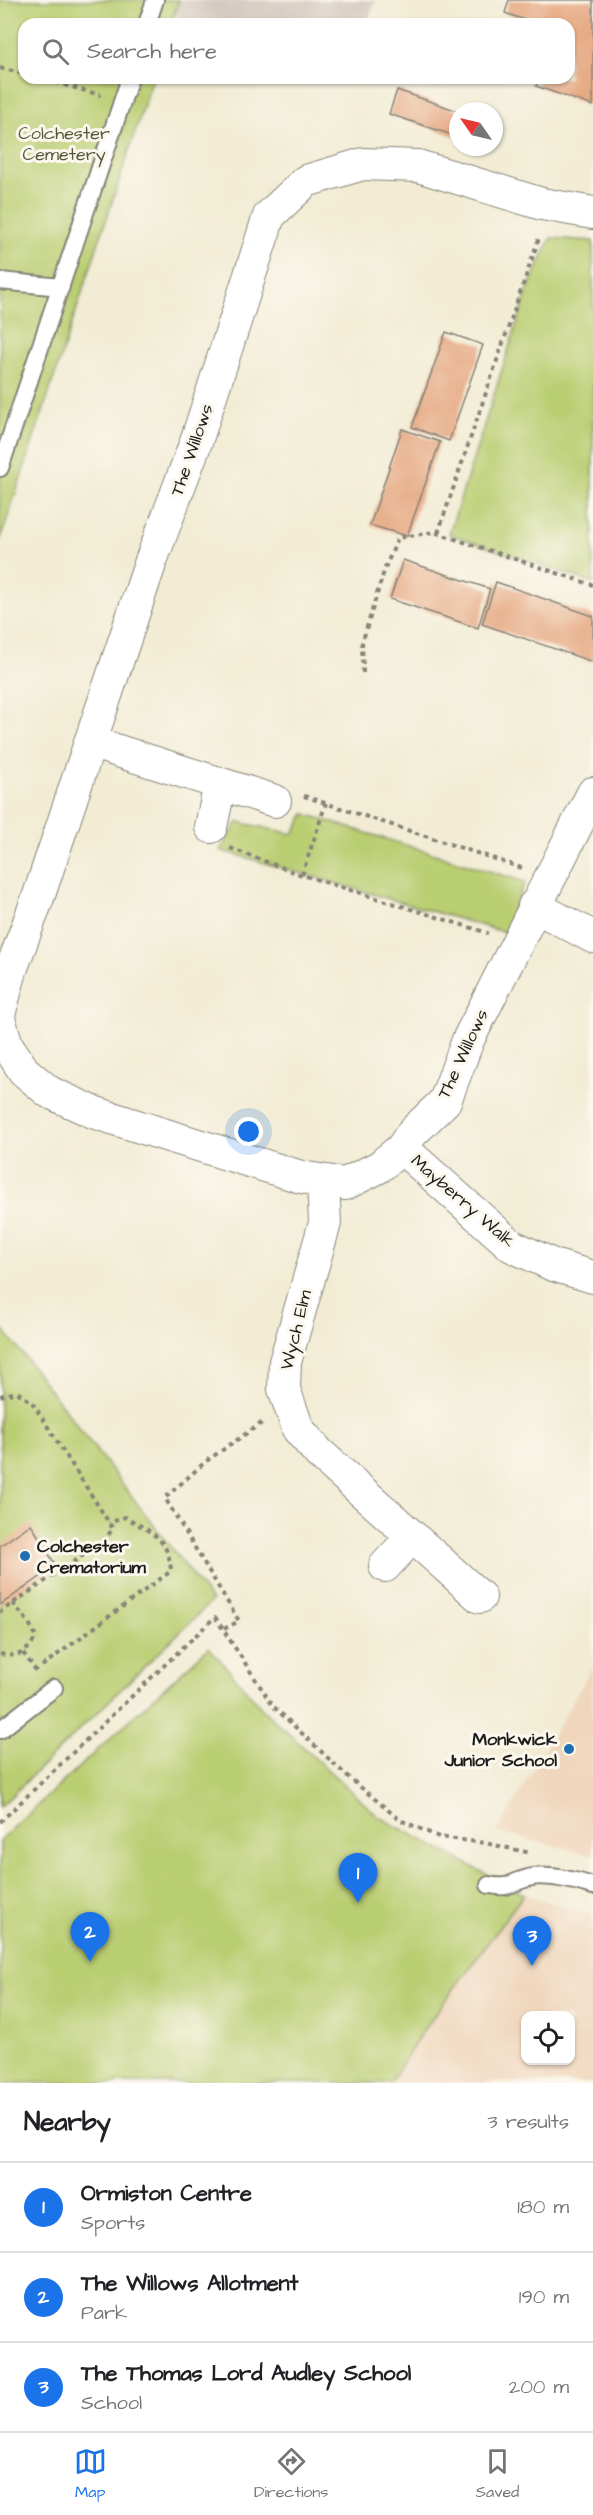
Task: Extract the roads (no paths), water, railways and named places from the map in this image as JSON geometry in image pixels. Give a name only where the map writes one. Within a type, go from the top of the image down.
[{"type":"street","name":"The Willows","points":[[0,1011],[11,970],[43,884],[151,561],[196,442],[269,216],[306,181],[363,164],[418,166],[483,188],[550,206],[593,213]]},
{"type":"street","points":[[90,742],[275,801]]},
{"type":"street","points":[[211,827],[220,784]]},
{"type":"street","name":"The Willows","points":[[0,1022],[7,1045],[24,1071],[49,1092],[103,1116],[322,1182],[345,1184],[379,1167],[402,1148],[412,1133],[445,1101],[468,1040],[593,793]]},
{"type":"street","points":[[534,906],[593,937]]},
{"type":"street","name":"Mayberry Walk","points":[[402,1148],[512,1246],[553,1265],[593,1277]]},
{"type":"street","name":"Wych Elm","points":[[322,1182],[325,1223],[285,1362],[284,1389],[288,1404],[298,1429],[319,1453],[480,1597]]},
{"type":"street","points":[[385,1566],[412,1537]]},
{"type":"lane","points":[[149,18],[155,0]]},
{"type":"lane","points":[[0,468],[33,363],[61,287],[128,84]]},
{"type":"lane","points":[[0,281],[61,287]]},
{"type":"lane","points":[[0,1730],[54,1688]]},
{"type":"lane","points":[[489,1885],[506,1888],[531,1877],[576,1880],[593,1886]]},
{"type":"place","name":"Colchester Crematorium","points":[[25,1556]]},
{"type":"place","name":"Monkwick Junior School","points":[[569,1749]]},
{"type":"place","name":"Ormiston Centre","points":[[358,1903]]},
{"type":"place","name":"The Willows Allotment","points":[[90,1962]]},
{"type":"place","name":"The Thomas Lord Audley School","points":[[532,1966]]},
{"type":"park label","name":"Colchester Cemetery","points":[[64,143]]}]
